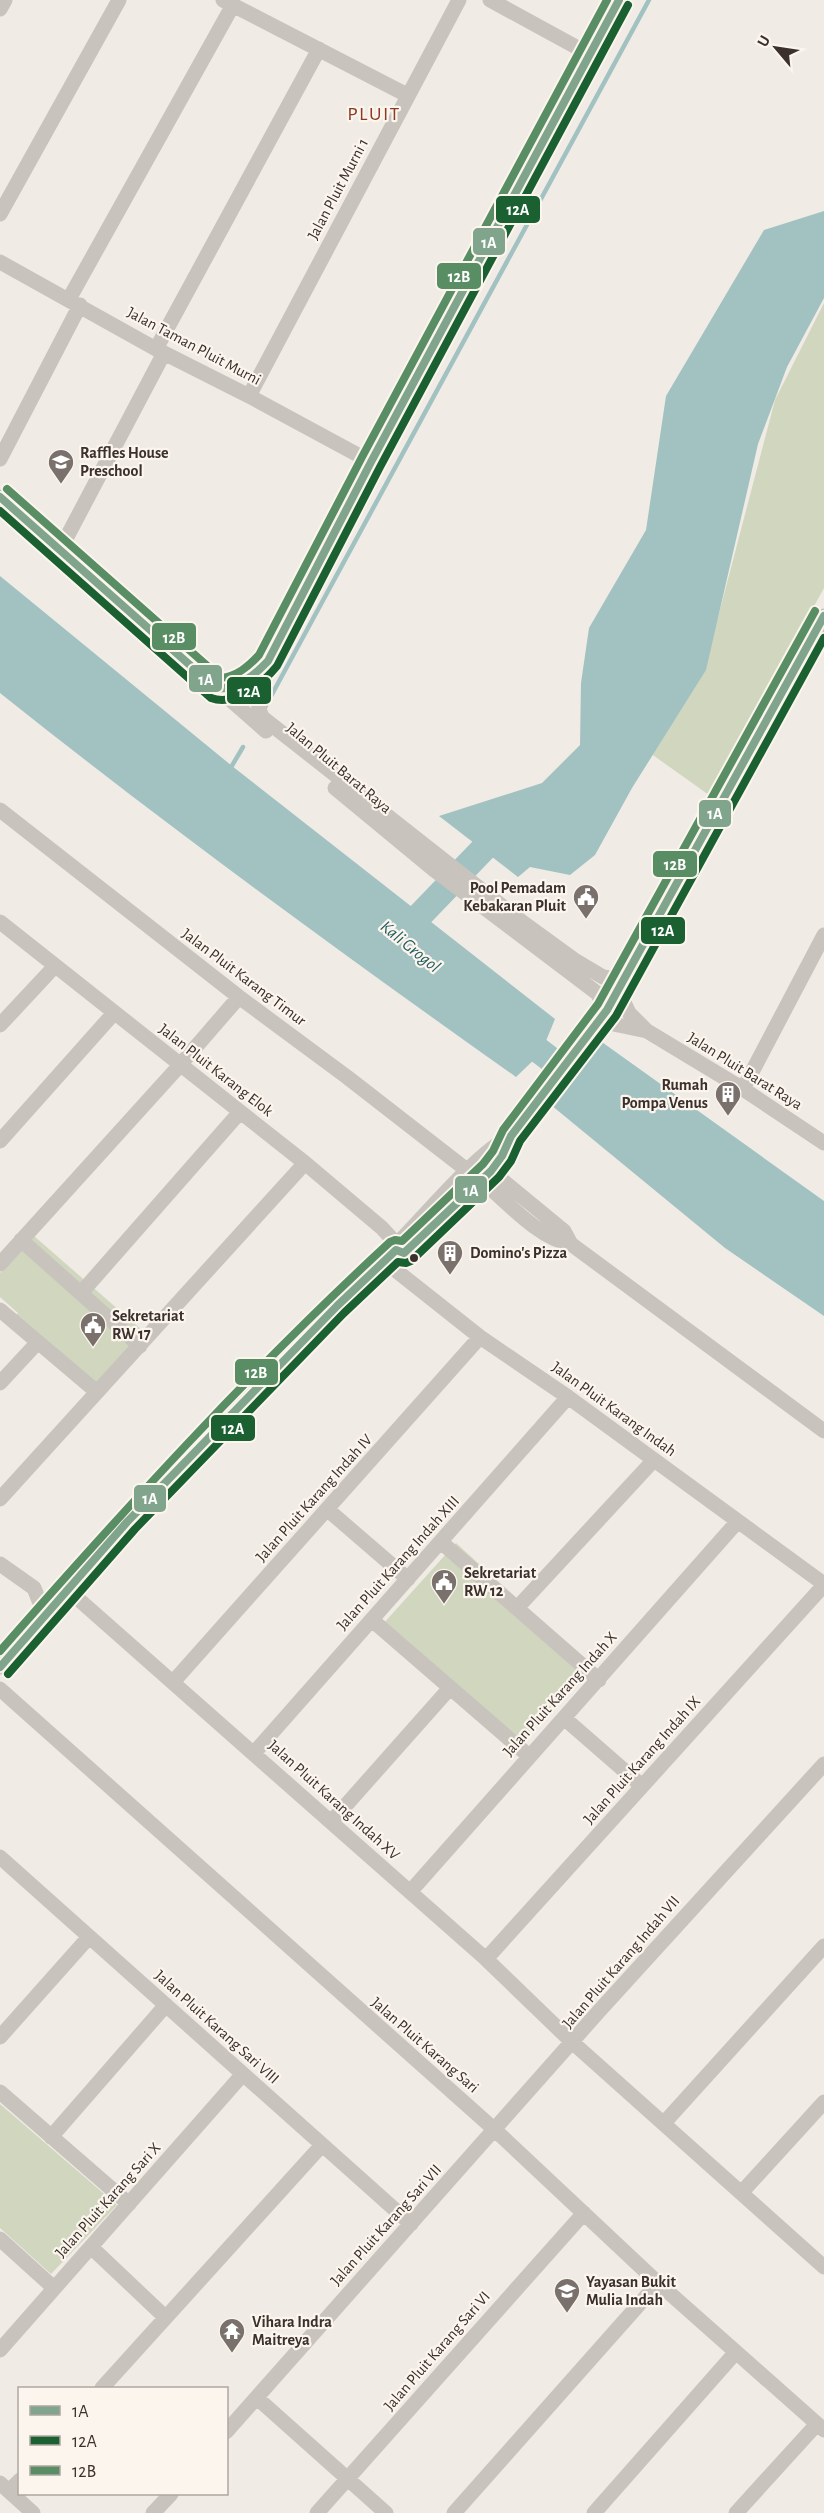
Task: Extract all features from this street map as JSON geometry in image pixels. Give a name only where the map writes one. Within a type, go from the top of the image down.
[{"type":"street","points":[[0,9],[5,0]]},
{"type":"street","points":[[0,214],[119,0]]},
{"type":"street","name":"Jalan Pluit Murni 1","points":[[249,396],[459,0]]},
{"type":"street","points":[[490,0],[589,54]]},
{"type":"street","points":[[217,689],[232,688],[245,682],[268,661],[371,462],[619,0]]},
{"type":"street","points":[[0,459],[75,302],[228,3],[407,95]]},
{"type":"street","points":[[60,550],[160,351],[319,49]]},
{"type":"street","name":"Jalan Taman Pluit Murni","points":[[0,261],[160,351],[371,462]]},
{"type":"street","name":"Jalan Pluit Barat Raya","points":[[0,497],[217,689],[433,869],[518,926]]},
{"type":"street","points":[[0,1667],[128,1522],[384,1261],[486,1176],[502,1156],[511,1136],[589,1035],[618,990],[818,641],[824,616]]},
{"type":"street","name":"Jalan Pluit Barat Raya","points":[[268,661],[258,696],[258,711],[263,718],[518,926],[566,962],[597,993],[603,1015],[647,1031],[743,1089],[824,1143]]},
{"type":"street","name":"Jalan Pluit Karang Timur","points":[[0,810],[468,1172]]},
{"type":"street","name":"Jalan Pluit Karang Elok","points":[[0,922],[305,1163],[382,1228],[399,1249]]},
{"type":"street","points":[[743,1089],[822,941]]},
{"type":"street","name":"Jalan Pluit Barat Raya","points":[[566,962],[603,977],[618,979],[626,974]]},
{"type":"street","points":[[0,1025],[56,966]]},
{"type":"street","name":"Jalan Pluit Barat Raya","points":[[618,990],[629,1013],[647,1031]]},
{"type":"street","points":[[2,1257],[21,1240],[239,997]]},
{"type":"street","points":[[0,1141],[114,1013]]},
{"type":"street","points":[[81,1293],[240,1112]]},
{"type":"street","points":[[399,1249],[468,1172],[501,1141],[511,1136]]},
{"type":"street","points":[[0,1499],[305,1163]]},
{"type":"street","points":[[486,1176],[564,1231],[571,1244],[824,1431]]},
{"type":"street","points":[[21,1240],[140,1346]]},
{"type":"street","name":"Jalan Pluit Karang Indah","points":[[384,1261],[480,1337],[568,1396],[653,1461],[824,1585]]},
{"type":"street","points":[[0,1310],[97,1392]]},
{"type":"street","name":"Jalan Pluit Karang Indah IV","points":[[174,1682],[480,1337]]},
{"type":"street","points":[[0,1383],[38,1342]]},
{"type":"street","name":"Jalan Pluit Karang Indah XIII","points":[[254,1753],[568,1396]]},
{"type":"street","points":[[517,1608],[653,1461]]},
{"type":"street","points":[[328,1510],[408,1579]]},
{"type":"street","name":"Jalan Pluit Karang Indah X","points":[[410,1892],[738,1521]]},
{"type":"street","points":[[441,1542],[598,1680]]},
{"type":"street","points":[[0,1564],[34,1588],[45,1616]]},
{"type":"street","name":"Jalan Pluit Karang Indah IX","points":[[486,1959],[824,1585]]},
{"type":"street","name":"Jalan Pluit Karang Indah XV","points":[[68,1590],[486,1959],[572,2042]]},
{"type":"street","points":[[372,1620],[529,1756]]},
{"type":"street","name":"Jalan Pluit Karang Sari","points":[[0,1689],[495,2130],[658,2283],[821,2427]]},
{"type":"street","points":[[331,1822],[449,1689]]},
{"type":"street","points":[[564,1718],[642,1786]]},
{"type":"street","name":"Jalan Pluit Karang Indah VII","points":[[822,2261],[572,2042],[824,1764]]},
{"type":"street","points":[[0,1878],[5,1862]]},
{"type":"street","name":"Jalan Pluit Karang Sari VIII","points":[[5,1862],[411,2224]]},
{"type":"street","points":[[0,2037],[90,1937]]},
{"type":"street","points":[[664,2123],[824,1946]]},
{"type":"street","points":[[51,2137],[166,2005]]},
{"type":"street","name":"Jalan Pluit Karang Sari VII","points":[[228,2430],[572,2042]]},
{"type":"street","name":"Jalan Pluit Karang Sari X","points":[[0,2350],[243,2074]]},
{"type":"street","points":[[0,2092],[129,2204]]},
{"type":"street","points":[[742,2192],[824,2102]]},
{"type":"street","points":[[103,2387],[322,2145]]},
{"type":"street","name":"Jalan Pluit Karang Sari VI","points":[[317,2513],[584,2213]]},
{"type":"street","points":[[0,2239],[54,2288]]},
{"type":"street","points":[[91,2247],[165,2317]]},
{"type":"street","points":[[459,2511],[658,2283]]},
{"type":"street","points":[[594,2513],[736,2352]]},
{"type":"street","points":[[257,2398],[386,2513]]},
{"type":"street","points":[[736,2513],[821,2427]]},
{"type":"street","points":[[9,2485],[33,2513]]},
{"type":"street","points":[[153,2513],[169,2495]]},
{"type":"green space","points":[[824,303],[824,588],[709,795],[643,748],[716,625],[775,400]]},
{"type":"green space","points":[[34,1236],[143,1331],[96,1383],[16,1315],[18,1313],[0,1297],[0,1273]]},
{"type":"green space","points":[[456,1543],[590,1665],[518,1745],[383,1624]]},
{"type":"green space","points":[[0,2104],[117,2205],[51,2274],[0,2228]]},
{"type":"water","points":[[824,211],[824,298],[787,367],[758,444],[706,670],[632,788],[595,855],[570,875],[530,867],[518,877],[439,816],[542,783],[580,745],[581,683],[589,628],[646,530],[666,396],[764,230]]},
{"type":"water","points":[[0,576],[232,766],[555,1019],[541,1053],[516,1077],[255,889],[0,693]]},
{"type":"water","points":[[599,1040],[824,1201],[824,1316],[725,1248],[551,1105]]},
{"type":"waterway","points":[[264,709],[649,0]]},
{"type":"waterway","points":[[230,769],[243,747]]},
{"type":"waterway","points":[[464,869],[491,841],[514,838]]},
{"type":"waterway","points":[[398,938],[449,885]]},
{"type":"waterway","name":"Kali Grogol","points":[[516,1033],[601,1098]]},
{"type":"transit line","name":"12B","points":[[7,489],[221,678],[237,673],[246,667],[259,655],[362,457],[607,0]]},
{"type":"transit line","name":"1A","points":[[0,497],[217,689],[239,683],[257,672],[268,661],[371,462],[619,0]]},
{"type":"transit line","name":"12A","points":[[0,511],[211,698],[229,699],[248,692],[256,686],[277,666],[380,467],[628,5]]},
{"type":"transit line","name":"12B","points":[[0,1651],[141,1493],[238,1390],[390,1242],[402,1241],[483,1164],[493,1151],[503,1130],[598,1004],[815,611]]},
{"type":"transit line","name":"1A","points":[[0,1667],[127,1522],[337,1306],[396,1250],[404,1253],[491,1171],[502,1156],[511,1136],[607,1010],[824,616]]},
{"type":"transit line","name":"12A","points":[[8,1674],[135,1529],[344,1313],[398,1262],[411,1261],[499,1177],[511,1161],[520,1141],[616,1016],[824,638]]},
{"type":"place","name":"Raffles House Preschool","points":[[61,485]]},
{"type":"place","name":"Pool Pemadam Kebakaran Pluit","points":[[586,920]]},
{"type":"place","name":"Rumah Pompa Venus","points":[[728,1117]]},
{"type":"place","name":"Domino's Pizza","points":[[450,1276]]},
{"type":"place","name":"Sekretariat RW 17","points":[[93,1348]]},
{"type":"place","name":"Sekretariat RW 12","points":[[444,1605]]},
{"type":"place","name":"Yayasan Bukit Mulia Indah","points":[[567,2314]]},
{"type":"place","name":"Vihara Indra Maitreya","points":[[232,2354]]},
{"type":"district","name":"PLUIT","points":[[374,114]]}]
